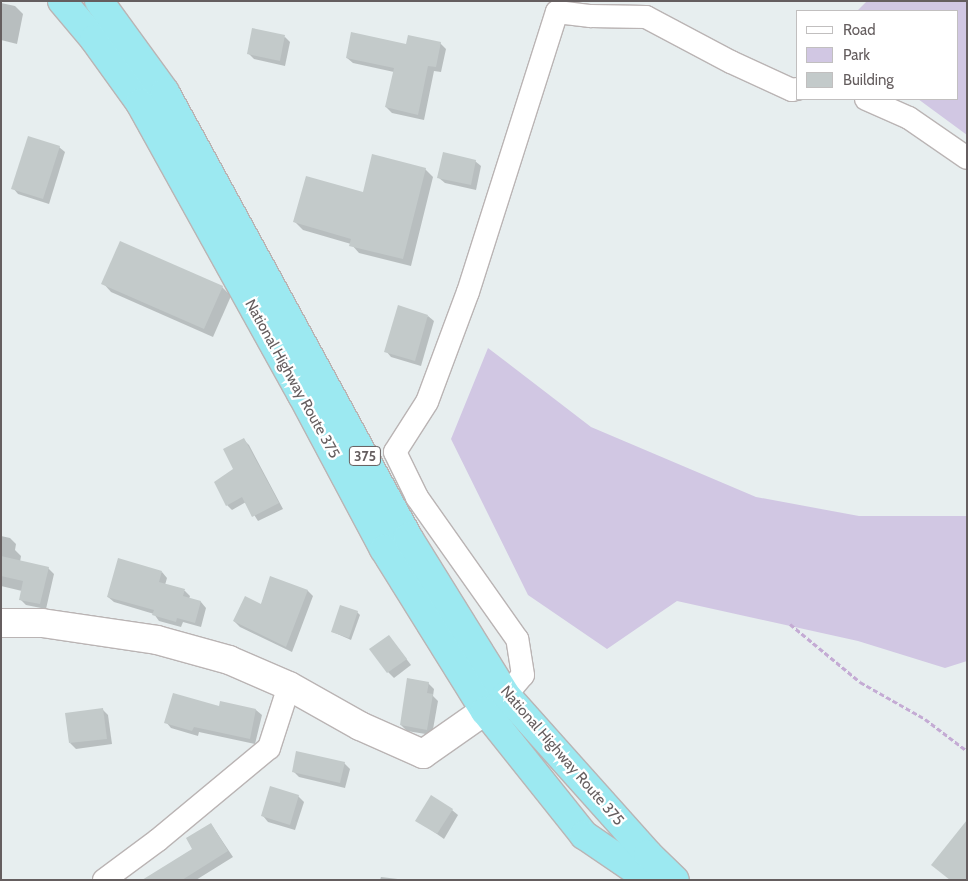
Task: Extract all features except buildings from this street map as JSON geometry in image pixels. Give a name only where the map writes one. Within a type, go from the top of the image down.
[{"type":"highway","name":"National Highway Route 375","points":[[62,1],[94,39],[140,103],[302,395],[384,549],[485,712],[584,835],[650,880]]},
{"type":"highway","name":"National Highway Route 375","points":[[99,1],[165,92],[408,537],[506,695],[648,854],[674,880]]},
{"type":"street","points":[[1,622],[42,623],[157,640],[229,660],[289,686],[360,726],[423,754],[485,712],[506,695],[523,676],[517,639],[417,497],[396,452],[427,402],[468,292],[557,12],[591,16],[646,17],[731,62],[792,90],[796,89]]},
{"type":"street","points":[[868,100],[909,118],[967,158]]},
{"type":"street","points":[[104,880],[158,840],[269,748],[289,686]]},
{"type":"path","points":[[790,624],[860,682],[925,719],[967,751]]},
{"type":"green space","points":[[867,1],[967,1],[967,135],[919,100],[958,100],[958,10],[858,10]]},
{"type":"green space","points":[[488,348],[591,427],[756,497],[859,516],[967,516],[967,661],[945,668],[858,641],[677,601],[607,649],[528,595],[451,439]]}]
